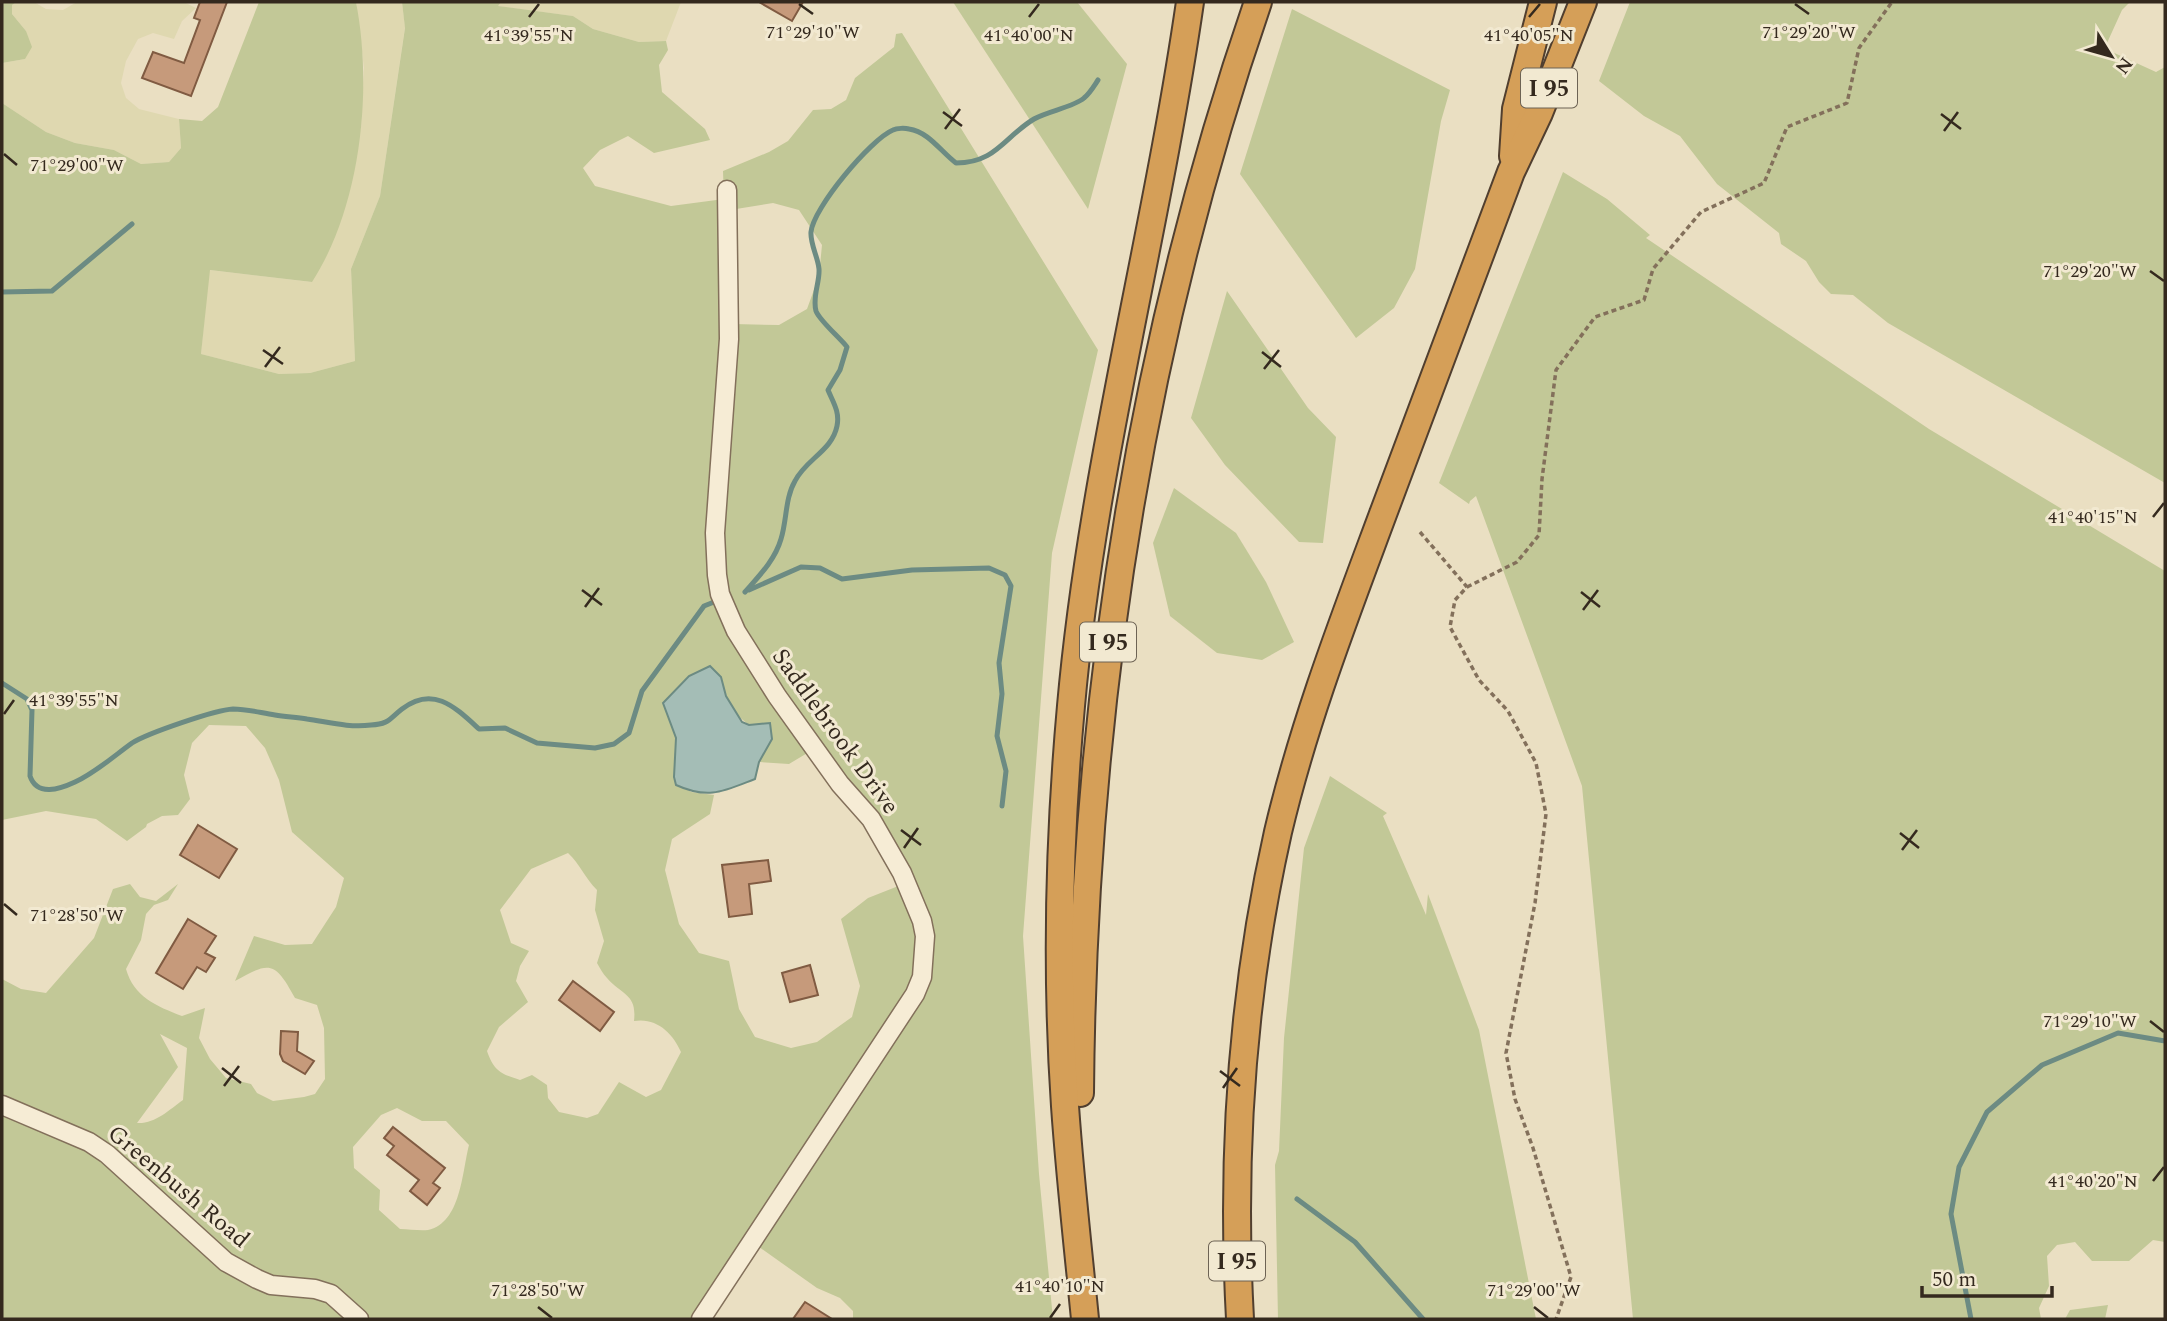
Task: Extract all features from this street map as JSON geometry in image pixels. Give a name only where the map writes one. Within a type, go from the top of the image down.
[{"type":"highway","points":[[1084,1309],[1061,1040],[1060,910],[1071,705],[1097,506],[1166,148],[1190,2]]},
{"type":"highway","name":"I 95","points":[[1084,1309],[1080,1169],[1083,979],[1093,789],[1107,650],[1136,461],[1161,339],[1209,155],[1258,2]]},
{"type":"highway","points":[[1511,172],[1516,109],[1543,2]]},
{"type":"highway","name":"I 95","points":[[1240,1319],[1236,1202],[1241,1078],[1255,955],[1278,832],[1316,694],[1511,172],[1539,113],[1583,2]]},
{"type":"street","name":"Saddlebrook Drive","points":[[701,1319],[915,994],[922,977],[925,936],[922,921],[902,873],[883,838],[777,696],[736,631],[720,594],[715,533],[729,339],[727,190]]},
{"type":"street","name":"Greenbush Road","points":[[2,1105],[89,1142],[107,1154],[226,1262],[271,1285],[315,1289],[331,1294],[359,1319]]},
{"type":"path","points":[[1556,1319],[1571,1277],[1516,1099],[1506,1054],[1535,903],[1546,814],[1536,763],[1508,711],[1479,680],[1450,627],[1455,600],[1467,587],[1517,562],[1539,535],[1542,479],[1556,370],[1595,317],[1644,300],[1653,269],[1701,212],[1765,183],[1787,127],[1847,103],[1859,48],[1892,2]]},
{"type":"path","points":[[1420,532],[1467,587]]},
{"type":"shaded area","points":[[16,2],[34,2],[46,9],[63,10],[77,2],[184,2],[196,8],[182,21],[174,39],[153,33],[138,39],[126,61],[121,83],[126,98],[139,109],[179,119],[181,148],[169,162],[141,164],[114,150],[75,143],[46,132],[2,103],[2,63],[25,59],[26,31],[12,14],[12,5]]},
{"type":"shaded area","points":[[356,2],[402,2],[405,27],[380,196],[351,269],[355,361],[310,373],[279,374],[201,354],[209,270],[311,282],[361,128],[364,68]]},
{"type":"shaded area","points":[[501,2],[681,2],[666,41],[639,42],[593,29],[573,16],[497,6]]},
{"type":"green space","points":[[2,2],[16,2],[12,5],[12,14],[26,31],[32,47],[25,59],[2,63]]},
{"type":"green space","points":[[259,2],[356,2],[363,72],[359,146],[342,219],[329,252],[312,282],[210,270],[201,354],[279,374],[310,373],[355,361],[351,269],[380,196],[405,28],[402,2],[501,2],[498,6],[573,16],[593,29],[639,42],[666,41],[668,50],[659,65],[662,92],[705,129],[710,140],[654,153],[628,136],[600,150],[583,168],[595,186],[671,206],[724,199],[723,171],[788,141],[813,110],[831,109],[846,100],[855,78],[894,47],[896,34],[902,33],[1098,350],[1052,553],[1023,936],[1039,1174],[1053,1319],[853,1319],[853,1311],[840,1298],[817,1288],[752,1242],[698,1319],[2,1319],[2,979],[21,989],[46,993],[94,938],[113,889],[130,884],[140,897],[156,901],[178,884],[168,900],[154,905],[146,914],[141,940],[126,969],[140,994],[163,1008],[182,1016],[205,1008],[199,1038],[210,1059],[226,1078],[251,1084],[257,1093],[273,1101],[315,1094],[325,1079],[324,1028],[317,1005],[295,998],[282,977],[271,968],[256,970],[235,981],[254,936],[285,945],[312,944],[336,907],[344,878],[292,832],[279,780],[265,748],[246,726],[209,725],[192,743],[184,775],[190,799],[178,815],[162,816],[147,824],[127,841],[96,819],[46,811],[2,820],[2,103],[46,132],[75,143],[114,150],[141,164],[169,162],[181,148],[179,119],[202,121],[218,107]],"holes":[[[773,203],[799,210],[822,245],[819,276],[807,309],[779,325],[733,324],[730,210]],[[721,677],[728,700],[738,715],[772,739],[759,762],[789,764],[814,749],[906,883],[868,898],[841,919],[860,986],[852,1017],[817,1042],[791,1048],[755,1037],[739,1009],[729,961],[699,953],[679,924],[665,870],[672,839],[710,814],[714,795],[691,792],[674,777],[676,738],[665,706]],[[568,853],[597,890],[595,910],[604,941],[597,963],[613,984],[631,1000],[634,1021],[650,1021],[663,1028],[681,1052],[661,1090],[646,1097],[619,1082],[598,1114],[587,1118],[559,1112],[548,1098],[547,1085],[532,1075],[520,1080],[503,1073],[492,1063],[487,1051],[499,1027],[528,1002],[516,981],[520,966],[529,951],[511,943],[500,910],[531,869]],[[160,1034],[187,1048],[183,1100],[156,1119],[137,1123],[178,1067]],[[397,1108],[422,1121],[446,1121],[469,1145],[462,1182],[454,1207],[447,1218],[428,1230],[400,1229],[379,1210],[380,1190],[354,1168],[353,1147],[381,1115]]]},
{"type":"green space","points":[[953,2],[1077,2],[1127,64],[1088,209]]},
{"type":"green space","points":[[1630,2],[2130,2],[2122,10],[2107,43],[2110,51],[2156,72],[2165,67],[2165,483],[1888,323],[1853,295],[1831,294],[1819,282],[1806,261],[1781,244],[1779,233],[1717,184],[1680,136],[1644,116],[1599,81]]},
{"type":"green space","points":[[1292,9],[1450,90],[1441,121],[1415,269],[1394,308],[1356,338],[1240,174]]},
{"type":"green space","points":[[1563,172],[1607,199],[1650,235],[1646,238],[1929,429],[2165,571],[2165,1242],[2153,1240],[2129,1261],[2092,1261],[2075,1242],[2057,1245],[2047,1256],[2049,1286],[2039,1308],[2041,1319],[1633,1319],[1582,786],[1476,496],[1469,504],[1439,483]]},
{"type":"green space","points":[[1227,291],[1308,408],[1336,437],[1323,543],[1299,542],[1225,465],[1191,418]]},
{"type":"green space","points":[[1174,488],[1236,533],[1266,582],[1294,642],[1262,660],[1217,653],[1170,616],[1153,543]]},
{"type":"green space","points":[[1330,776],[1387,813],[1383,816],[1426,915],[1428,894],[1479,1030],[1536,1319],[1278,1319],[1275,1165],[1279,1151],[1284,1038],[1304,848]]},
{"type":"green space","points":[[2108,1305],[2105,1319],[2065,1319],[2070,1310]]},
{"type":"water","points":[[710,666],[721,677],[726,696],[742,722],[749,725],[770,723],[772,739],[759,762],[755,779],[725,790],[707,793],[676,785],[676,738],[663,703],[689,676]]},
{"type":"building","points":[[200,2],[227,2],[191,96],[142,78],[153,52],[184,63],[200,20],[194,18]]},
{"type":"building","points":[[759,2],[803,2],[792,21]]},
{"type":"building","points":[[198,825],[237,849],[219,878],[180,855]]},
{"type":"building","points":[[768,860],[771,881],[749,884],[752,914],[729,917],[722,865]]},
{"type":"building","points":[[188,919],[216,936],[205,953],[215,958],[206,972],[197,967],[183,989],[156,973]]},
{"type":"building","points":[[810,965],[818,995],[790,1002],[782,973]]},
{"type":"building","points":[[573,981],[614,1012],[600,1031],[559,1000]]},
{"type":"building","points":[[281,1031],[298,1032],[297,1051],[314,1061],[305,1074],[283,1061],[280,1054]]},
{"type":"building","points":[[393,1127],[445,1168],[433,1183],[440,1188],[427,1205],[410,1191],[419,1180],[387,1155],[394,1146],[384,1138]]},
{"type":"building","points":[[805,1302],[832,1319],[793,1319]]},
{"type":"waterway","points":[[745,592],[775,554],[795,481],[830,442],[837,426],[837,412],[828,390],[840,370],[847,347],[816,311],[819,269],[811,237],[814,221],[832,192],[871,146],[893,130],[903,128],[916,131],[929,138],[956,163],[970,162],[999,148],[1034,119],[1080,101],[1098,80]]},
{"type":"waterway","points":[[2,292],[52,291],[132,224]]},
{"type":"waterway","points":[[749,590],[801,567],[820,568],[842,579],[912,570],[989,568],[1005,575],[1011,586],[999,663],[1002,694],[997,736],[1006,771],[1002,806]]},
{"type":"waterway","points":[[2,683],[27,699],[32,710],[30,776],[38,787],[50,790],[82,778],[132,743],[152,734],[233,709],[363,726],[385,722],[413,702],[434,699],[452,707],[479,729],[505,728],[537,743],[595,748],[614,744],[629,733],[642,691],[704,606],[714,602]]},
{"type":"waterway","points":[[1971,1319],[1951,1214],[1959,1167],[1987,1112],[2042,1065],[2118,1033],[2165,1041]]},
{"type":"waterway","points":[[1297,1199],[1355,1242],[1423,1319]]}]
